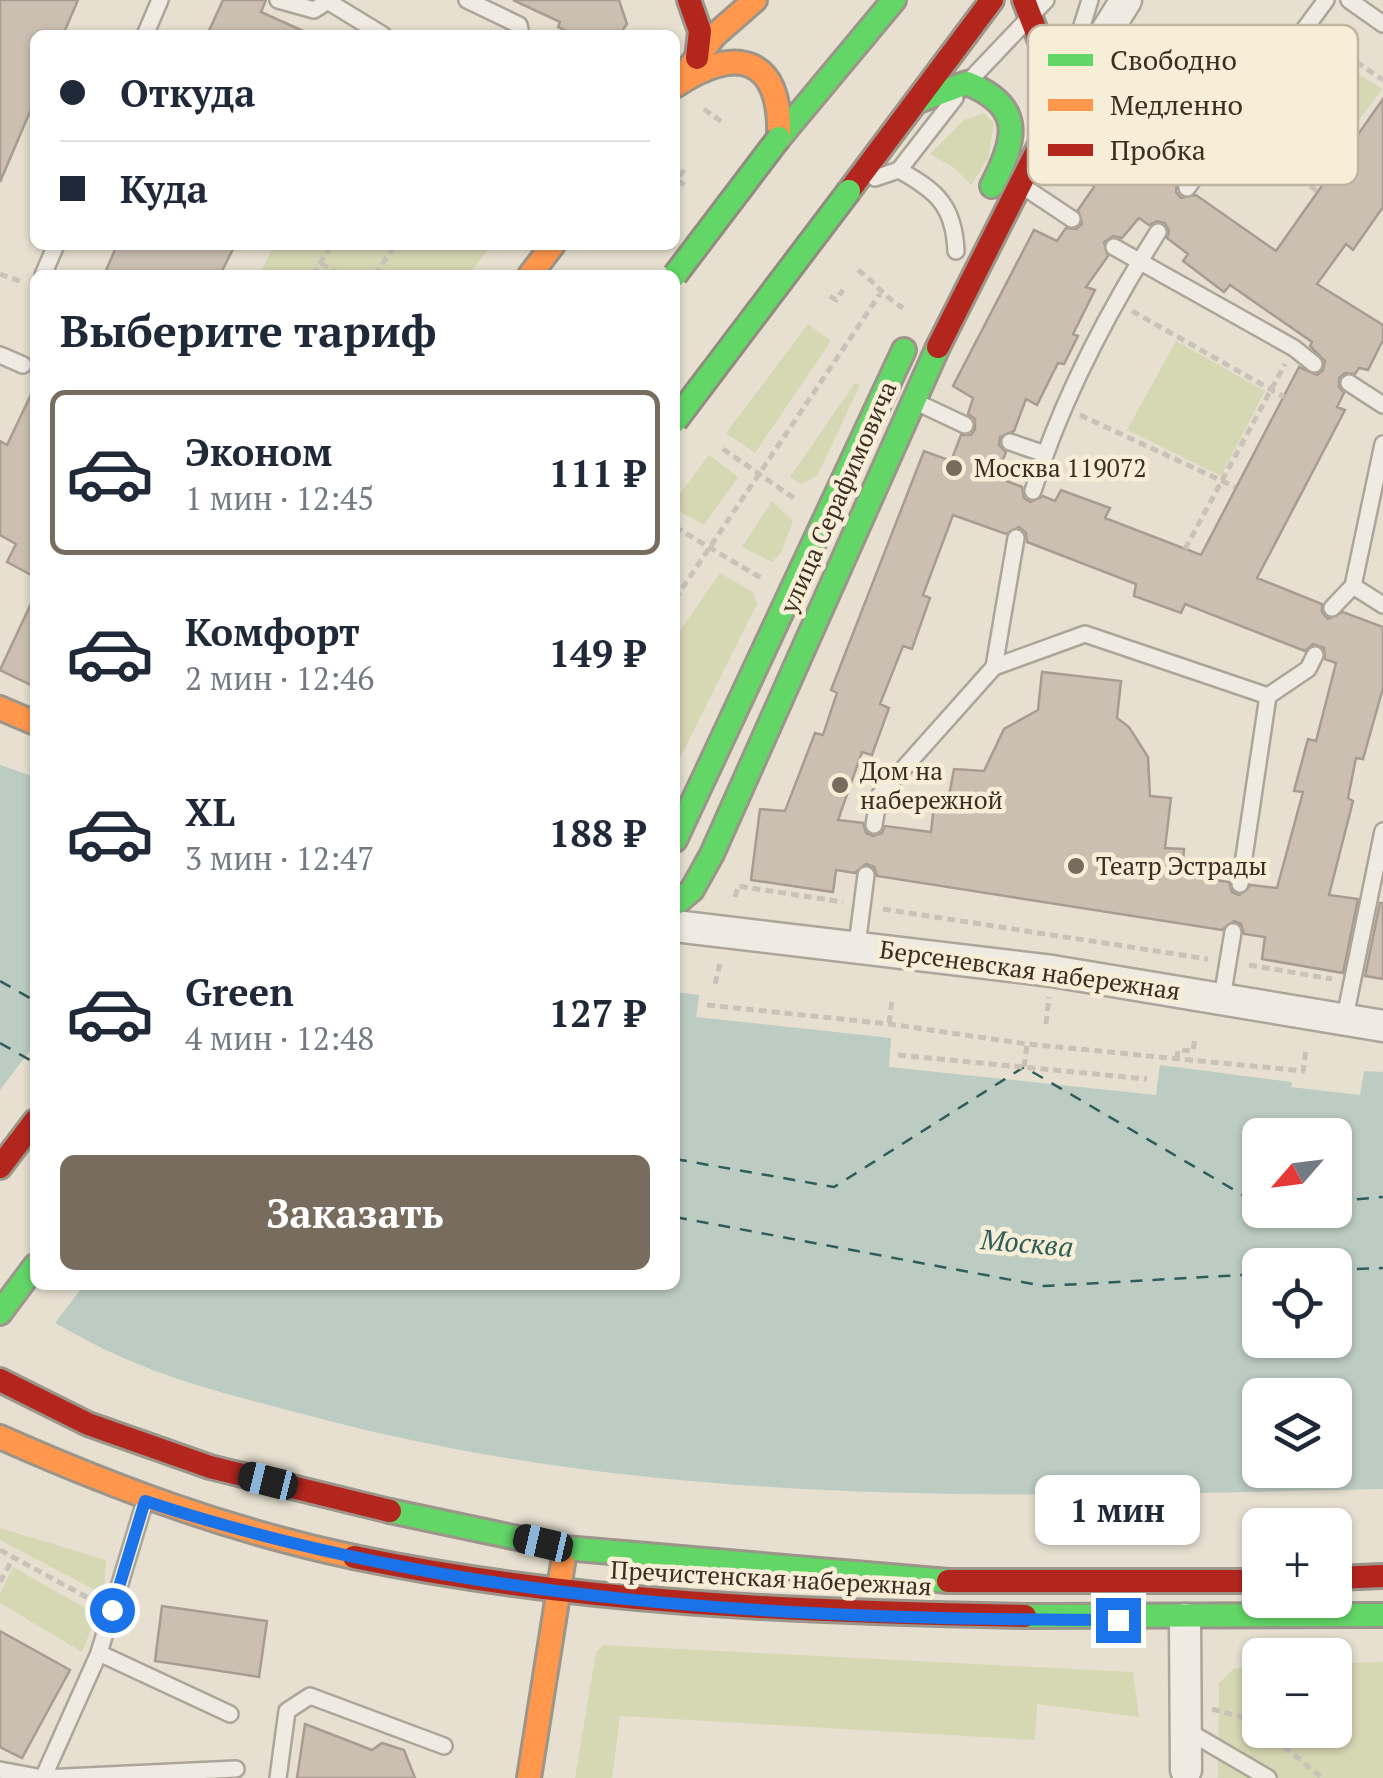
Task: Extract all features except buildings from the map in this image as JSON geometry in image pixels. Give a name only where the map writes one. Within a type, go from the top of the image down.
[{"type":"main road","points":[[689,0],[700,31],[697,58]]},
{"type":"main road","points":[[680,79],[736,14],[756,0]]},
{"type":"main road","points":[[679,270],[779,138],[894,0]]},
{"type":"main road","points":[[680,414],[992,0]]},
{"type":"main road","points":[[680,82],[704,67],[724,61],[740,62],[759,72],[774,88],[780,106],[779,138]]},
{"type":"main road","points":[[918,100],[968,83],[997,96],[1008,110],[1012,128],[1009,179]]},
{"type":"main road","name":"улица Серафимовича","points":[[952,259],[978,213],[1028,152]]},
{"type":"main road","name":"улица Серафимовича","points":[[680,900],[692,890],[712,854],[1009,179]]},
{"type":"main road","points":[[534,270],[549,250]]},
{"type":"main road","name":"улица Серафимовича","points":[[680,829],[912,333]]},
{"type":"main road","points":[[0,708],[30,721]]},
{"type":"main road","points":[[0,1167],[30,1127]]},
{"type":"main road","points":[[0,1312],[30,1273]]},
{"type":"main road","name":"Пречистенская набережная","points":[[0,1380],[88,1424],[210,1466],[565,1548],[975,1583],[1242,1581]]},
{"type":"main road","name":"Пречистенская набережная","points":[[0,1438],[145,1501],[281,1542],[370,1562],[558,1592],[777,1609],[1052,1620],[1383,1615]]},
{"type":"main road","points":[[529,1778],[565,1548]]},
{"type":"main road","points":[[1352,1577],[1383,1576]]},
{"type":"street","points":[[1111,25],[1126,0]]},
{"type":"street","points":[[769,632],[769,650],[779,660],[800,650]]},
{"type":"street","name":"Берсеневская набережная","points":[[680,927],[857,945],[1222,998],[1383,1026]]},
{"type":"street","points":[[1185,1620],[1186,1770]]},
{"type":"lane","points":[[148,30],[160,0]]},
{"type":"lane","points":[[278,0],[314,10],[329,1],[375,30]]},
{"type":"lane","points":[[466,0],[519,24],[520,30]]},
{"type":"lane","points":[[849,191],[899,170],[1027,10],[1046,0]]},
{"type":"lane","points":[[1081,25],[1090,0]]},
{"type":"lane","points":[[1307,25],[1326,0]]},
{"type":"lane","points":[[1349,0],[1383,24]]},
{"type":"lane","points":[[899,170],[932,188],[955,224],[952,259]]},
{"type":"lane","points":[[1009,179],[1072,219]]},
{"type":"lane","points":[[1033,491],[1064,407],[1116,302],[1158,232]]},
{"type":"lane","points":[[1114,247],[1294,348],[1314,364]]},
{"type":"lane","points":[[0,356],[23,365]]},
{"type":"lane","points":[[1349,383],[1383,405]]},
{"type":"lane","points":[[912,400],[965,424]]},
{"type":"lane","points":[[1010,442],[1044,454]]},
{"type":"lane","points":[[1332,608],[1353,586],[1383,444]]},
{"type":"lane","points":[[994,667],[1016,538]]},
{"type":"lane","points":[[1353,586],[1383,606]]},
{"type":"lane","points":[[874,825],[879,796],[994,667],[1085,634],[1268,696]]},
{"type":"lane","points":[[1240,884],[1268,696],[1308,670],[1315,654]]},
{"type":"lane","points":[[1344,1022],[1383,831]]},
{"type":"lane","points":[[857,945],[866,875]]},
{"type":"lane","points":[[1222,998],[1233,932]]},
{"type":"lane","points":[[43,1778],[99,1654],[145,1501]]},
{"type":"lane","points":[[99,1654],[230,1714]]},
{"type":"lane","points":[[278,1778],[287,1711],[310,1696],[444,1746]]},
{"type":"lane","points":[[1186,1730],[1268,1778]]},
{"type":"lane","points":[[0,1770],[43,1778],[236,1769]]},
{"type":"path","points":[[1358,63],[1383,80]]},
{"type":"path","points":[[697,104],[722,122]]},
{"type":"path","points":[[680,176],[684,170]]},
{"type":"path","points":[[680,182],[686,186]]},
{"type":"path","points":[[1309,185],[1318,192]]},
{"type":"path","points":[[316,270],[328,250]]},
{"type":"path","points":[[320,262],[332,270]]},
{"type":"path","points":[[858,270],[876,284],[880,294],[902,308]]},
{"type":"path","points":[[0,274],[30,284]]},
{"type":"path","points":[[830,296],[836,300],[843,290]]},
{"type":"path","points":[[680,593],[880,294]]},
{"type":"path","points":[[1116,302],[1284,396]]},
{"type":"path","points":[[1185,549],[1294,348]]},
{"type":"path","points":[[1064,407],[1235,486]]},
{"type":"path","points":[[724,449],[804,506]]},
{"type":"path","points":[[680,531],[763,580]]},
{"type":"path","points":[[735,897],[738,886],[1352,982]]},
{"type":"path","points":[[716,984],[720,964]]},
{"type":"path","points":[[1046,1024],[1050,989]]},
{"type":"path","points":[[889,1024],[892,1001]]},
{"type":"path","points":[[707,1005],[889,1024],[1027,1044],[1303,1071],[1306,1049]]},
{"type":"path","points":[[1177,1058],[1178,1050],[1193,1051],[1195,1038]]},
{"type":"path","points":[[1024,1067],[1027,1044]]},
{"type":"path","points":[[898,1055],[1147,1079]]},
{"type":"path","points":[[0,1550],[112,1610]]},
{"type":"path","points":[[0,1582],[13,1558]]},
{"type":"path","points":[[1208,1709],[1242,1718]]},
{"type":"path","points":[[1285,1748],[1322,1778]]},
{"type":"green space","points":[[1358,73],[1382,89],[1358,121]]},
{"type":"green space","points":[[984,113],[994,124],[988,158],[971,185],[953,167],[930,154],[964,120]]},
{"type":"green space","points":[[272,250],[487,250],[473,270],[262,270]]},
{"type":"green space","points":[[808,324],[831,341],[755,453],[726,433]]},
{"type":"green space","points":[[1176,341],[1265,391],[1221,476],[1127,430]]},
{"type":"green space","points":[[855,383],[860,385],[817,476],[801,484],[790,477]]},
{"type":"green space","points":[[709,455],[738,477],[704,525],[680,512],[680,493]]},
{"type":"green space","points":[[772,501],[793,521],[781,553],[772,562],[742,547]]},
{"type":"green space","points":[[720,573],[754,593],[757,604],[680,758],[680,631]]},
{"type":"green space","points":[[0,1528],[106,1560],[104,1595],[0,1540]]},
{"type":"green space","points":[[13,1567],[97,1615],[82,1652],[0,1603],[0,1594]]},
{"type":"green space","points":[[603,1645],[1133,1672],[1139,1717],[1037,1704],[1035,1740],[620,1716],[612,1778],[575,1778],[596,1652]]},
{"type":"green space","points":[[1383,1662],[1383,1778],[1218,1778],[1219,1683],[1233,1669],[1242,1667],[1242,1748],[1352,1748],[1352,1663]]},
{"type":"water","name":"Москва","points":[[0,765],[30,775],[30,1290],[680,1290],[680,993],[699,995],[696,1017],[891,1038],[889,1067],[1156,1095],[1160,1065],[1360,1095],[1364,1071],[1383,1072],[1383,1489],[1116,1494],[849,1491],[716,1483],[584,1469],[453,1448],[322,1419],[193,1384],[104,1349],[0,1290]]},
{"type":"pier","points":[[30,1051],[30,1290],[80,1290],[52,1327],[0,1296],[0,1090]]},
{"type":"ferry route","points":[[0,981],[30,998]]},
{"type":"ferry route","points":[[0,1043],[30,1060]]},
{"type":"ferry route","points":[[680,1160],[834,1187],[1024,1067],[1242,1194]]},
{"type":"ferry route","points":[[1352,1200],[1383,1197]]},
{"type":"ferry route","points":[[680,1218],[1044,1286],[1242,1275]]},
{"type":"ferry route","points":[[1352,1269],[1383,1268]]},
{"type":"traffic: fast","points":[[779,138],[894,0]]},
{"type":"traffic: fast","points":[[918,101],[967,83],[998,102],[1007,113],[1010,138],[992,186]]},
{"type":"traffic: fast","points":[[679,270],[779,138]]},
{"type":"traffic: fast","points":[[680,414],[849,191]]},
{"type":"traffic: fast","points":[[680,900],[692,890],[712,854],[938,347]]},
{"type":"traffic: fast","points":[[680,829],[904,350]]},
{"type":"traffic: fast","points":[[0,1313],[30,1273]]},
{"type":"traffic: fast","points":[[390,1511],[565,1548],[948,1581]]},
{"type":"traffic: fast","points":[[1025,1616],[1383,1615]]},
{"type":"traffic: slow","points":[[683,75],[715,35],[755,0]]},
{"type":"traffic: slow","points":[[680,83],[718,65],[751,66],[764,75],[773,90],[779,138]]},
{"type":"traffic: slow","points":[[534,270],[549,250]]},
{"type":"traffic: slow","points":[[0,708],[30,721]]},
{"type":"traffic: slow","points":[[0,1437],[174,1506],[354,1557]]},
{"type":"traffic: slow","points":[[529,1778],[563,1563]]},
{"type":"traffic: jam","points":[[689,0],[700,31],[697,58]]},
{"type":"traffic: jam","points":[[849,191],[992,0]]},
{"type":"traffic: jam","points":[[1024,0],[1034,25]]},
{"type":"traffic: jam","points":[[938,347],[1028,169]]},
{"type":"traffic: jam","points":[[0,1167],[30,1128]]},
{"type":"traffic: jam","points":[[0,1380],[88,1424],[210,1467],[390,1511]]},
{"type":"traffic: jam","points":[[354,1557],[437,1573],[604,1595],[773,1608],[1025,1616]]},
{"type":"traffic: jam","points":[[1352,1577],[1383,1576]]},
{"type":"traffic: jam","points":[[948,1581],[1242,1581]]},
{"type":"place","name":"Москва 119072","points":[[954,468]]},
{"type":"place","name":"Дом на набережной","points":[[840,785]]},
{"type":"place","name":"Театр Эстрады","points":[[1076,866]]},
{"type":"route","points":[[112,1610],[145,1501],[281,1542],[370,1562],[558,1592],[777,1609],[1118,1620]]}]
